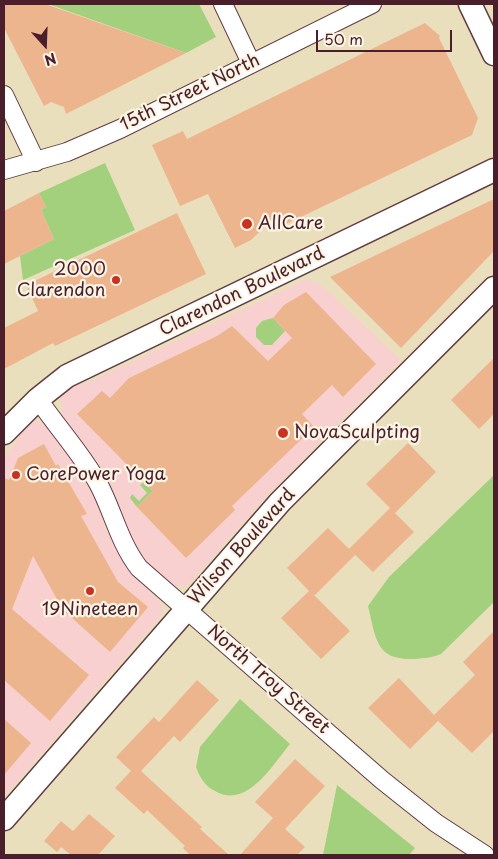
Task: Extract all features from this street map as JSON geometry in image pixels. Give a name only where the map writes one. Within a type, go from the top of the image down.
[{"type":"main road","points":[[470,4],[494,54]]},
{"type":"main road","name":"Clarendon Boulevard","points":[[4,434],[38,398],[67,376],[494,170]]},
{"type":"main road","name":"Wilson Boulevard","points":[[4,819],[186,609],[304,478],[494,288]]},
{"type":"street","points":[[223,4],[251,64]]},
{"type":"street","name":"15th Street North","points":[[4,170],[68,152],[144,118],[372,4]]},
{"type":"street","points":[[4,95],[36,162]]},
{"type":"street","name":"North Troy Street","points":[[38,398],[92,472],[131,558],[139,568],[382,780],[436,823],[485,855]]},
{"type":"shaded area","points":[[307,279],[321,285],[401,360],[265,498],[188,585],[174,587],[148,563],[130,539],[116,500],[101,468],[62,416],[60,392],[70,385],[89,382]]},
{"type":"shaded area","points":[[34,420],[47,424],[71,456],[95,496],[105,528],[114,544],[138,580],[161,603],[163,610],[161,616],[4,797],[4,458],[17,441],[19,431]]},
{"type":"green space","points":[[48,4],[199,4],[216,37],[186,53]]},
{"type":"green space","points":[[105,163],[135,230],[23,280],[20,256],[54,239],[41,210],[46,207],[39,193]]},
{"type":"green space","points":[[273,318],[285,331],[272,345],[264,345],[256,337],[256,328],[262,321]]},
{"type":"green space","points":[[494,475],[494,602],[441,654],[431,657],[402,659],[385,652],[376,637],[368,606],[389,577]]},
{"type":"green space","points":[[144,482],[153,491],[137,507],[130,498],[132,494],[139,501],[147,493],[140,485]]},
{"type":"green space","points":[[240,699],[290,744],[258,782],[248,790],[238,794],[227,795],[208,787],[196,767],[200,747]]},
{"type":"green space","points":[[337,785],[415,848],[409,855],[323,855]]},
{"type":"building","points":[[4,4],[45,4],[186,53],[66,114],[64,107],[51,102],[44,106],[4,28]]},
{"type":"building","points":[[425,23],[440,36],[439,38],[478,118],[472,135],[280,227],[273,219],[251,240],[235,248],[208,194],[180,206],[152,145],[183,131],[187,139]]},
{"type":"building","points":[[39,193],[46,207],[41,210],[54,239],[4,264],[4,211]]},
{"type":"building","points":[[494,199],[494,251],[401,348],[330,277]]},
{"type":"building","name":"2000 Clarendon","points":[[177,213],[206,274],[55,346],[53,343],[4,369],[4,328],[38,311],[26,285]]},
{"type":"building","points":[[306,292],[376,364],[343,397],[332,385],[302,414],[314,427],[232,506],[235,510],[186,558],[137,507],[153,491],[77,414],[102,391],[110,398],[129,378],[217,336],[232,326],[268,361],[292,338],[273,318],[284,305]]},
{"type":"building","points":[[494,358],[494,414],[479,429],[451,400]]},
{"type":"building","points":[[408,443],[436,472],[395,513],[414,532],[373,572],[349,549],[390,508],[366,484]]},
{"type":"building","name":"19Nineteen","points":[[44,444],[87,514],[81,516],[118,582],[148,607],[110,652],[63,610],[33,556],[12,609],[89,675],[50,721],[4,680],[4,478],[9,480],[18,458]]},
{"type":"building","points":[[328,528],[355,555],[314,596],[350,631],[321,659],[281,618],[309,591],[287,568]]},
{"type":"building","points":[[494,631],[494,731],[472,753],[438,721],[410,749],[368,708],[399,678],[434,715],[475,675],[463,662]]},
{"type":"building","points":[[197,680],[219,700],[180,742],[174,736],[141,771],[202,827],[200,829],[229,855],[190,855],[183,848],[185,846],[147,810],[144,814],[115,788],[131,771],[116,757],[154,717],[159,722]]},
{"type":"building","points":[[4,719],[31,743],[4,775]]},
{"type":"building","points":[[295,759],[325,786],[285,829],[305,847],[297,855],[240,855],[273,818],[255,802]]},
{"type":"building","points":[[89,814],[115,836],[98,855],[71,855],[61,847],[57,852],[44,841],[61,821],[73,831]]},
{"type":"place","name":"AllCare","points":[[247,224]]},
{"type":"place","name":"2000 Clarendon","points":[[116,280]]},
{"type":"place","name":"NovaSculpting","points":[[283,433]]},
{"type":"place","name":"CorePower Yoga","points":[[16,475]]},
{"type":"place","name":"19Nineteen","points":[[90,591]]}]
